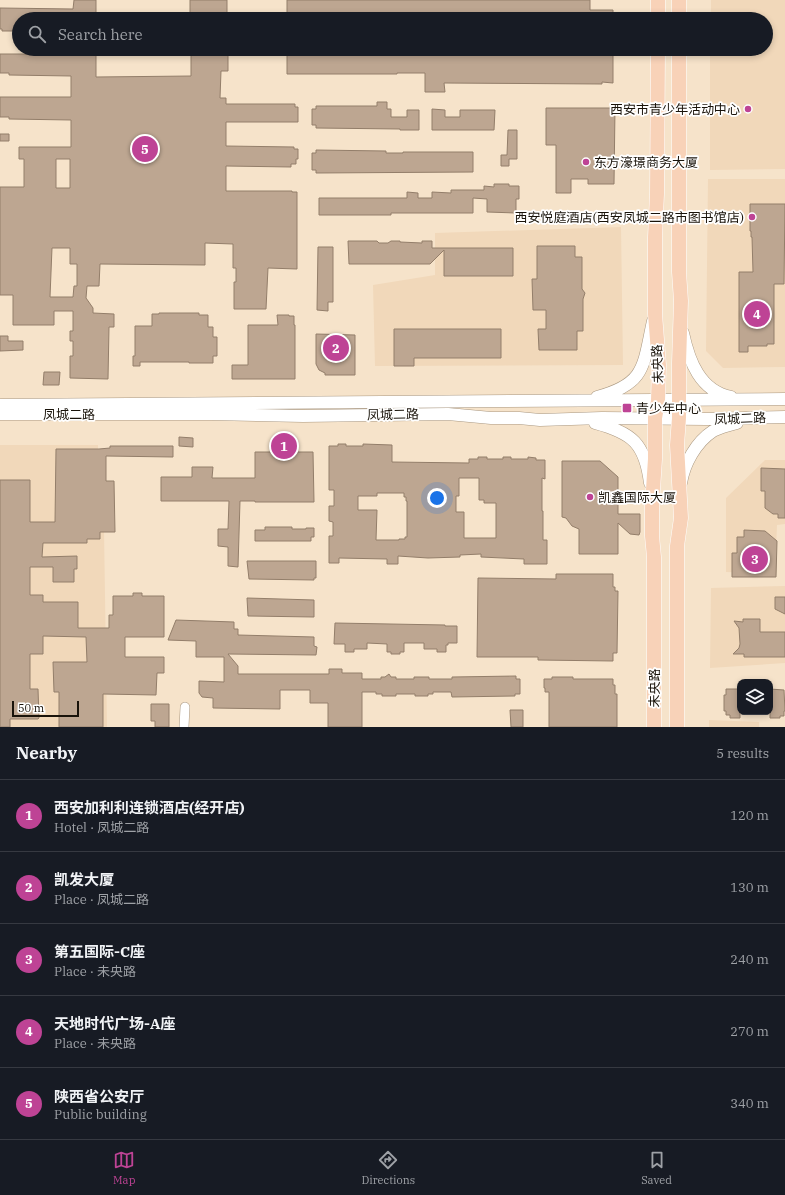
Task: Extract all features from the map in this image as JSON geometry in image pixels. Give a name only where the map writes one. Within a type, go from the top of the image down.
[{"type":"main road","points":[[658,0],[658,12]]},
{"type":"main road","points":[[679,0],[679,12]]},
{"type":"main road","name":"未央路","points":[[654,727],[654,565],[652,505],[655,459],[655,418],[658,400],[659,365],[655,314],[655,237],[658,186],[658,56]]},
{"type":"main road","name":"未央路","points":[[678,727],[677,546],[681,518],[677,445],[681,325],[679,272],[679,56]]},
{"type":"main road","points":[[567,402],[597,397],[619,390],[638,376],[644,360],[655,314]]},
{"type":"main road","points":[[681,325],[689,358],[697,374],[712,389],[719,393],[726,396],[748,399]]},
{"type":"main road","name":"凤城二路","points":[[0,405],[567,402],[785,399]]},
{"type":"main road","name":"凤城二路","points":[[0,414],[211,414],[303,416],[448,414],[491,418],[570,420],[602,418],[707,419],[785,417]]},
{"type":"main road","points":[[680,490],[684,471],[689,459],[706,437],[722,427],[737,422],[768,418]]},
{"type":"main road","points":[[570,420],[594,422],[620,430],[633,440],[640,448],[647,463],[652,505]]},
{"type":"street","points":[[184,727],[185,707]]},
{"type":"shaded area","name":"西安市青少年活动中心","points":[[711,0],[785,0],[785,169],[710,170],[710,56],[773,56],[773,12],[711,12]]},
{"type":"shaded area","points":[[708,179],[785,179],[785,367],[723,368],[706,351]]},
{"type":"shaded area","points":[[621,227],[623,365],[375,366],[373,285],[435,275],[435,233]]},
{"type":"shaded area","points":[[0,445],[98,445],[98,527],[104,530],[107,727],[0,727]]},
{"type":"shaded area","points":[[765,460],[785,460],[785,524],[777,525],[775,574],[726,572],[726,498]]},
{"type":"shaded area","points":[[785,586],[785,663],[710,668],[711,588]]},
{"type":"shaded area","points":[[709,720],[759,722],[759,727],[709,727]]},
{"type":"building","points":[[74,0],[96,0],[96,12],[12,12],[12,31],[2,31],[2,29],[0,29],[0,8],[73,9]]},
{"type":"building","points":[[190,0],[227,0],[227,12],[190,12]]},
{"type":"building","points":[[287,0],[590,0],[590,10],[613,10],[613,12],[287,12]]},
{"type":"building","points":[[0,54],[12,54],[12,56],[96,56],[96,77],[191,76],[191,56],[228,56],[228,71],[221,71],[220,98],[226,98],[226,104],[295,104],[295,107],[298,107],[298,122],[226,122],[226,146],[294,147],[294,149],[298,149],[298,159],[296,159],[296,164],[291,164],[291,167],[226,166],[226,191],[297,192],[297,269],[268,268],[266,309],[234,309],[234,282],[236,282],[236,268],[233,268],[233,244],[205,243],[205,265],[100,264],[99,286],[87,286],[86,298],[93,308],[93,313],[114,314],[114,327],[109,327],[108,379],[70,378],[70,356],[73,356],[73,341],[70,341],[70,331],[73,331],[73,311],[54,311],[54,325],[13,325],[13,295],[0,295],[0,187],[24,187],[24,159],[19,159],[19,147],[71,147],[71,120],[9,119],[9,117],[0,117],[0,97],[71,97],[71,76],[9,75],[9,73],[0,73]],"holes":[[[56,159],[70,159],[70,188],[56,188]],[[52,248],[70,248],[70,264],[77,264],[77,286],[74,286],[73,297],[50,297]]]},
{"type":"building","points":[[287,56],[613,56],[613,83],[602,82],[602,84],[444,83],[445,92],[425,92],[425,73],[287,74]]},
{"type":"building","points":[[377,102],[387,102],[387,109],[391,109],[391,117],[407,117],[407,110],[419,110],[419,130],[316,128],[316,125],[312,125],[312,109],[316,109],[316,106],[377,106]]},
{"type":"building","name":"东方濠璟商务大厦","points":[[546,108],[615,108],[614,184],[588,184],[588,179],[571,179],[571,193],[556,193],[556,145],[546,145]]},
{"type":"building","points":[[432,109],[445,110],[445,117],[460,117],[460,110],[495,110],[494,130],[432,130]]},
{"type":"building","points":[[508,130],[517,130],[517,159],[509,159],[509,166],[501,166],[501,155],[507,155]]},
{"type":"building","points":[[0,134],[9,134],[9,141],[0,141]]},
{"type":"building","points":[[316,150],[386,151],[386,153],[473,152],[473,172],[316,173],[316,170],[312,170],[312,153],[316,153]]},
{"type":"building","points":[[494,184],[519,186],[519,199],[516,199],[516,213],[487,212],[487,199],[473,198],[473,213],[319,215],[319,198],[407,198],[407,192],[418,193],[418,198],[432,198],[432,192],[451,193],[451,190],[484,190],[484,186],[494,187]]},
{"type":"building","points":[[750,204],[785,204],[784,284],[774,284],[774,344],[767,344],[767,346],[748,346],[748,352],[739,352],[739,272],[753,272]]},
{"type":"building","points":[[348,241],[377,241],[379,243],[388,243],[391,241],[400,241],[422,243],[422,241],[432,241],[432,248],[513,248],[513,276],[444,276],[444,250],[430,264],[349,264]]},
{"type":"building","points":[[537,246],[575,246],[575,257],[582,257],[582,289],[585,293],[583,299],[583,331],[577,331],[577,350],[539,350],[538,329],[546,329],[546,310],[533,310],[532,279],[537,279]]},
{"type":"building","points":[[318,247],[333,247],[333,302],[328,302],[328,311],[317,310]]},
{"type":"building","points":[[199,313],[199,315],[208,315],[208,327],[213,327],[213,337],[217,337],[217,356],[213,356],[213,363],[140,362],[140,366],[133,366],[133,356],[135,356],[135,326],[152,326],[152,314]]},
{"type":"building","points":[[277,315],[294,316],[295,379],[232,379],[232,365],[248,365],[248,325],[278,325]]},
{"type":"building","points":[[394,329],[501,329],[501,358],[414,358],[414,366],[394,366]]},
{"type":"building","points":[[316,334],[355,335],[355,375],[325,375],[325,373],[319,370],[316,364]]},
{"type":"building","points":[[0,336],[8,336],[8,341],[23,341],[23,350],[0,351]]},
{"type":"building","points":[[44,372],[60,372],[59,385],[43,385]]},
{"type":"building","points":[[179,437],[193,438],[193,447],[179,446]]},
{"type":"building","points":[[338,444],[346,444],[346,446],[363,446],[363,444],[392,445],[392,462],[469,463],[469,459],[478,459],[478,457],[487,457],[487,459],[503,459],[503,457],[511,457],[511,459],[528,459],[528,457],[536,458],[536,460],[545,460],[545,479],[542,478],[542,511],[543,540],[547,540],[547,564],[524,564],[524,559],[481,557],[481,554],[460,555],[460,557],[428,558],[398,556],[398,564],[387,564],[387,559],[339,558],[339,563],[329,563],[329,536],[333,536],[333,522],[329,521],[329,506],[334,506],[334,490],[329,490],[329,446],[338,446]],"holes":[[[459,478],[479,478],[479,500],[484,500],[484,503],[496,503],[496,538],[464,538],[464,512],[456,512],[456,496],[459,496]],[[377,493],[404,493],[404,497],[406,497],[407,501],[407,537],[405,537],[405,539],[376,540],[377,510],[358,510],[358,496],[377,496]]]},
{"type":"building","points":[[110,446],[173,446],[173,457],[106,456],[106,481],[114,481],[115,532],[100,532],[100,539],[87,539],[87,543],[43,543],[42,557],[77,556],[77,569],[74,569],[74,582],[53,582],[53,567],[30,567],[30,595],[43,595],[43,602],[78,602],[78,628],[109,628],[109,615],[113,615],[113,596],[133,596],[133,593],[142,593],[142,596],[164,596],[164,637],[125,637],[125,657],[164,657],[164,673],[157,673],[156,695],[103,694],[103,727],[59,727],[59,692],[54,692],[53,662],[87,662],[86,637],[43,636],[43,654],[30,654],[30,689],[38,689],[39,718],[10,719],[10,727],[0,727],[0,480],[30,480],[30,522],[55,522],[56,449],[99,449],[110,448]]},
{"type":"building","points":[[255,452],[313,452],[314,502],[240,501],[238,567],[228,566],[228,547],[218,546],[218,529],[228,529],[229,501],[161,501],[161,477],[192,477],[192,467],[213,467],[212,478],[255,478]]},
{"type":"building","name":"凯鑫国际大厦","points":[[562,461],[600,461],[618,477],[618,514],[640,514],[640,532],[639,535],[630,534],[618,523],[618,554],[579,554],[579,529],[572,526],[566,518],[562,517]]},
{"type":"building","points":[[761,468],[785,469],[785,518],[778,518],[778,514],[773,514],[765,508],[765,491],[761,491]]},
{"type":"building","points":[[265,527],[292,527],[292,529],[314,528],[314,537],[311,537],[311,541],[255,541],[255,530],[265,530]]},
{"type":"building","points":[[744,530],[765,531],[777,541],[776,577],[732,577],[732,553],[737,553],[737,537],[744,537]]},
{"type":"building","points":[[247,561],[316,561],[316,578],[314,578],[314,580],[249,579]]},
{"type":"building","points":[[556,574],[613,574],[613,587],[615,587],[615,591],[618,591],[617,653],[613,653],[613,661],[538,660],[538,657],[477,657],[478,578],[556,579]]},
{"type":"building","points":[[775,597],[785,597],[785,614],[775,609]]},
{"type":"building","points":[[247,598],[314,600],[314,617],[248,616]]},
{"type":"building","points":[[743,619],[760,619],[760,632],[785,632],[785,657],[744,657],[744,654],[733,654],[739,648],[740,644],[739,628],[734,621],[743,622]]},
{"type":"building","points":[[176,620],[234,622],[234,629],[238,629],[238,635],[314,637],[314,646],[317,647],[316,655],[228,654],[238,666],[238,674],[329,674],[329,669],[342,669],[342,673],[362,673],[362,679],[381,679],[381,677],[385,677],[389,674],[391,677],[396,677],[396,679],[414,679],[414,677],[429,677],[429,679],[452,679],[452,677],[516,676],[516,679],[520,679],[520,694],[515,694],[515,696],[452,697],[451,692],[433,692],[433,694],[428,694],[428,696],[396,694],[396,696],[382,696],[382,694],[376,694],[376,692],[362,692],[362,727],[328,727],[328,703],[310,703],[310,690],[280,690],[280,709],[213,708],[213,698],[202,697],[199,693],[199,681],[224,682],[224,657],[196,657],[196,641],[168,640]]},
{"type":"building","points":[[335,623],[457,626],[457,643],[448,643],[448,645],[446,645],[446,652],[437,652],[437,649],[424,649],[424,643],[404,643],[404,652],[400,652],[400,654],[391,654],[391,652],[387,652],[387,644],[367,643],[367,649],[354,649],[354,652],[345,652],[345,644],[334,644]]},
{"type":"building","points":[[552,677],[573,677],[573,679],[613,679],[615,694],[617,694],[617,727],[549,727],[549,692],[545,692],[544,679],[552,679]]},
{"type":"building","points":[[726,689],[737,689],[737,715],[740,715],[740,718],[730,718],[730,715],[726,715],[726,711],[724,711],[724,695],[726,695]]},
{"type":"building","points":[[773,689],[784,690],[784,716],[780,716],[780,718],[770,718],[770,715],[773,715]]},
{"type":"building","points":[[151,704],[169,704],[169,727],[155,727],[155,721],[151,721]]},
{"type":"building","points":[[510,710],[523,710],[523,727],[511,727]]},
{"type":"place","name":"西安市青少年活动中心","points":[[748,109]]},
{"type":"place","name":"陕西省公安厅","points":[[145,149]]},
{"type":"place","name":"东方濠璟商务大厦","points":[[586,162]]},
{"type":"place","name":"西安悦庭酒店(西安凤城二路市图书馆店)","points":[[752,217]]},
{"type":"place","name":"天地时代广场-A座","points":[[757,314]]},
{"type":"place","name":"凯发大厦","points":[[336,348]]},
{"type":"place","name":"青少年中心","points":[[627,408]]},
{"type":"place","name":"西安加利利连锁酒店(经开店)","points":[[284,446]]},
{"type":"place","name":"凯鑫国际大厦","points":[[590,497]]},
{"type":"place","name":"第五国际-C座","points":[[755,559]]}]
